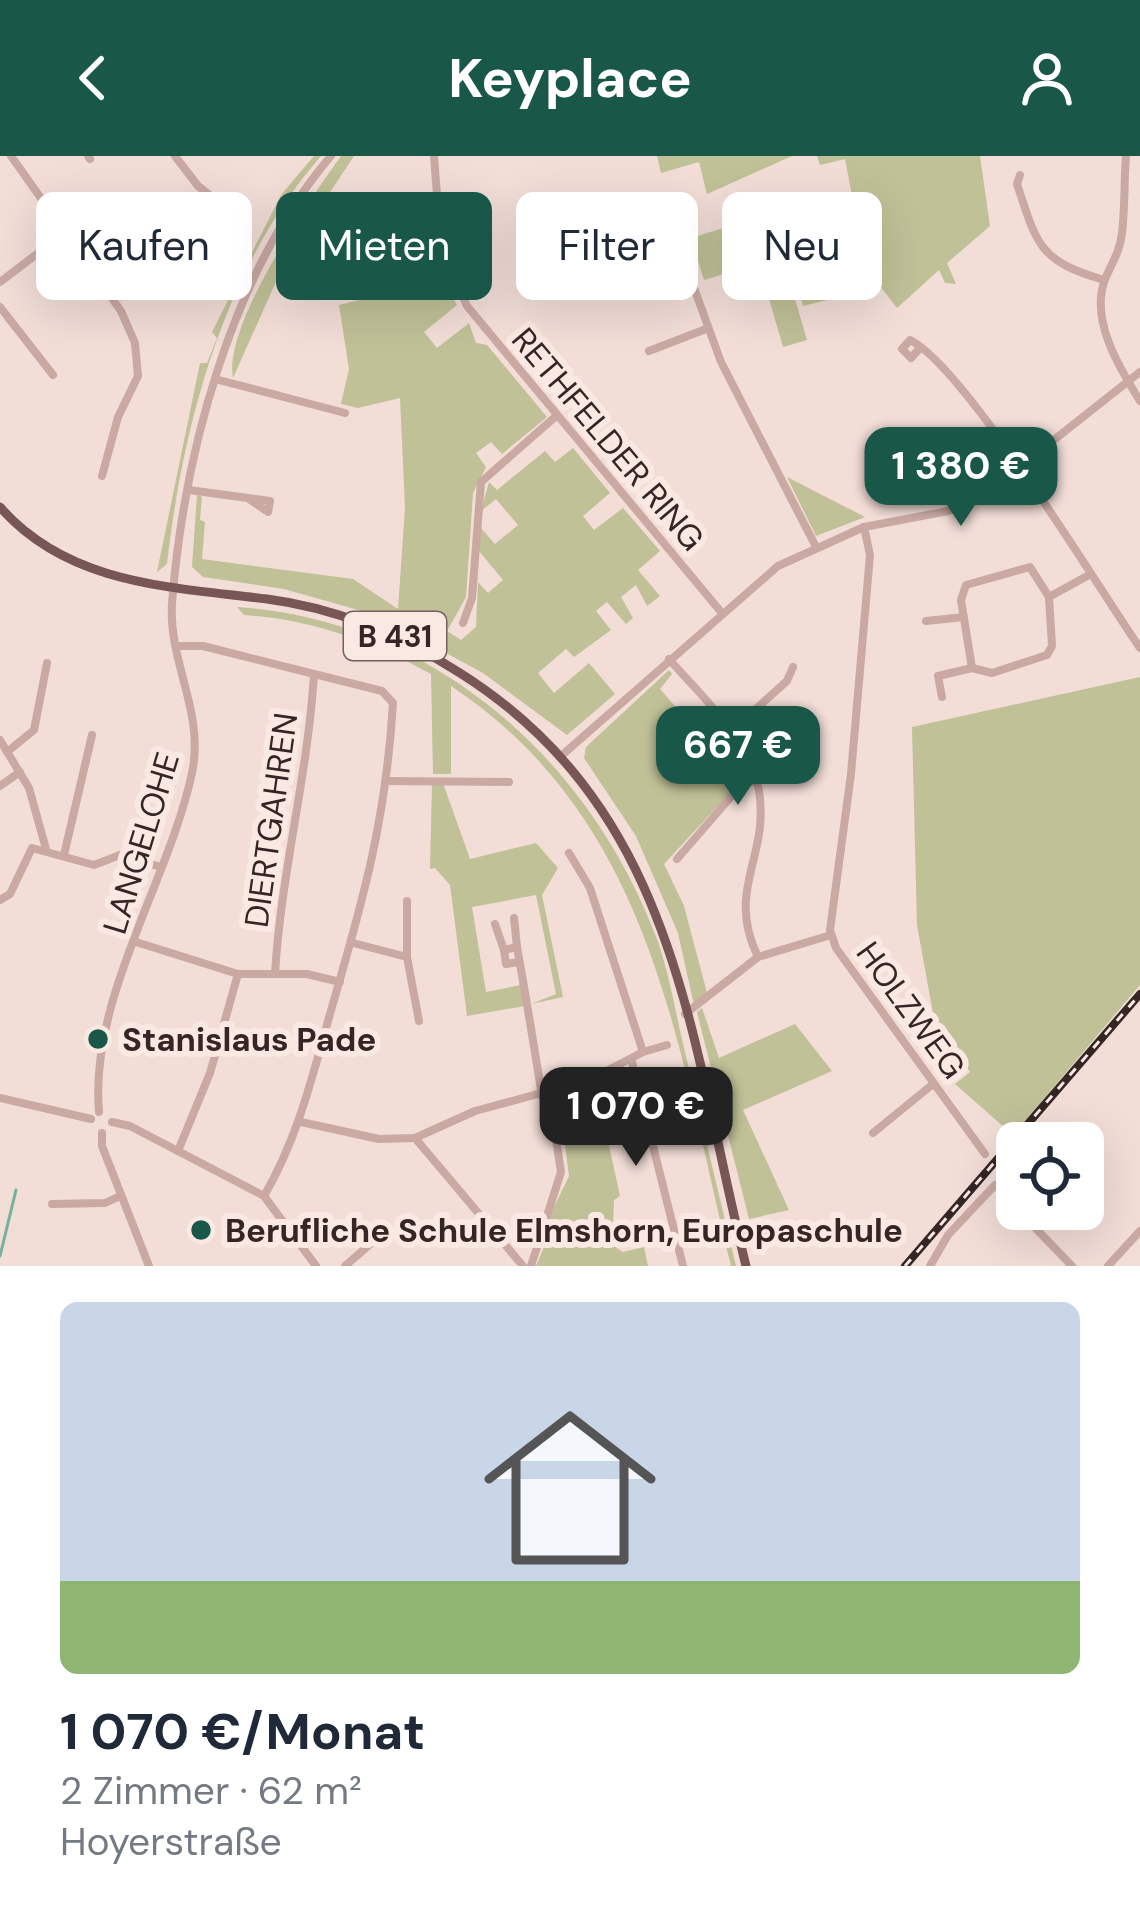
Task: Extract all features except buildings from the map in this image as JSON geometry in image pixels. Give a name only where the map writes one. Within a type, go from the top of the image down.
[{"type":"main road","name":"B 431","points":[[0,507],[37,542],[77,565],[306,606],[381,629],[494,695],[561,756],[633,856],[666,933],[746,1266]]},
{"type":"street","points":[[11,156],[36,195]]},
{"type":"street","points":[[175,156],[206,192]]},
{"type":"street","name":"LANGELOHE","points":[[96,1111],[106,1028],[196,749],[194,708],[172,610],[189,490],[215,379],[271,247],[331,156]]},
{"type":"street","name":"RETHFELDER RING","points":[[434,156],[435,192]]},
{"type":"street","points":[[1126,156],[1122,232],[1116,261],[1104,280],[1108,339],[1126,384],[1140,401]]},
{"type":"street","points":[[1020,175],[1017,184],[1044,254],[1071,270],[1104,280]]},
{"type":"street","points":[[0,282],[36,255]]},
{"type":"street","points":[[102,476],[118,417],[138,376],[138,356],[112,300]]},
{"type":"street","name":"RETHFELDER RING","points":[[465,300],[555,417],[721,612]]},
{"type":"street","points":[[696,300],[706,329],[815,545]]},
{"type":"street","points":[[0,308],[46,373],[53,375]]},
{"type":"street","points":[[649,351],[655,344],[706,329]]},
{"type":"street","points":[[920,348],[928,349],[1018,471],[1140,648]]},
{"type":"street","points":[[561,756],[778,566],[815,545],[864,527],[948,511],[983,496],[1140,372]]},
{"type":"street","points":[[215,379],[345,412]]},
{"type":"street","points":[[463,623],[472,598],[482,482],[555,417]]},
{"type":"street","points":[[189,490],[249,499]]},
{"type":"street","name":"HOLZWEG","points":[[864,527],[870,555],[831,935],[985,1154]]},
{"type":"street","points":[[942,697],[938,676],[972,668],[992,674],[1050,652],[1049,597],[1034,568],[1011,570],[966,585],[961,600],[972,668]]},
{"type":"street","points":[[1049,597],[1089,575]]},
{"type":"street","points":[[926,621],[964,617]]},
{"type":"street","points":[[179,646],[203,646],[314,674],[388,695],[393,703],[388,781],[374,868],[301,1122],[265,1196]]},
{"type":"street","points":[[669,659],[730,732],[757,781],[758,834],[742,913],[758,957]]},
{"type":"street","points":[[8,752],[34,730],[47,663]]},
{"type":"street","points":[[730,732],[787,681],[794,667]]},
{"type":"street","name":"DIERTGAHREN","points":[[275,974],[282,880],[305,765],[314,674]]},
{"type":"street","points":[[64,855],[92,735]]},
{"type":"street","points":[[0,740],[20,772],[46,849]]},
{"type":"street","points":[[0,786],[20,772]]},
{"type":"street","points":[[388,781],[509,782]]},
{"type":"street","points":[[677,859],[743,783],[757,781]]},
{"type":"street","points":[[0,900],[13,889],[29,850],[46,849],[94,865],[120,855],[161,867]]},
{"type":"street","points":[[569,853],[590,889],[643,1052]]},
{"type":"street","points":[[406,901],[407,958],[419,1021]]},
{"type":"street","points":[[416,1138],[527,1266],[561,1172],[514,918]]},
{"type":"street","points":[[495,924],[506,964],[520,962]]},
{"type":"street","points":[[685,1014],[758,957],[831,935]]},
{"type":"street","points":[[136,942],[238,974],[340,982]]},
{"type":"street","points":[[353,943],[407,958]]},
{"type":"street","points":[[504,950],[517,947]]},
{"type":"street","points":[[178,1151],[211,1073],[238,974]]},
{"type":"street","points":[[301,1122],[379,1139],[416,1138],[475,1112],[546,1095],[632,1062],[643,1052],[668,1046]]},
{"type":"street","points":[[632,1062],[683,1266]]},
{"type":"street","points":[[873,1133],[933,1084]]},
{"type":"street","points":[[0,1098],[81,1114],[96,1111],[265,1196],[316,1266]]},
{"type":"street","points":[[81,1114],[96,1111]]},
{"type":"street","points":[[96,1111],[93,1129],[102,1133],[149,1266]]},
{"type":"street","points":[[102,1133],[112,1122]]},
{"type":"street","points":[[930,1266],[971,1208],[996,1186]]},
{"type":"street","points":[[52,1204],[105,1203],[121,1196]]},
{"type":"street","points":[[1037,1230],[1072,1266]]},
{"type":"street","points":[[1108,1266],[1140,1231]]},
{"type":"street","points":[[345,1266],[382,1234]]},
{"type":"green space","points":[[314,156],[321,156],[293,192],[284,192]]},
{"type":"green space","points":[[341,156],[354,156],[330,192],[317,192]]},
{"type":"green space","points":[[657,156],[792,156],[707,194],[699,162],[661,173]]},
{"type":"green space","points":[[817,156],[980,156],[990,226],[947,263],[956,284],[945,283],[939,270],[897,308],[882,289],[882,192],[851,192],[845,159],[820,165]]},
{"type":"green space","points":[[276,205],[276,217],[252,260]]},
{"type":"green space","points":[[722,228],[722,275],[704,280],[698,236]]},
{"type":"green space","points":[[276,257],[276,282],[233,378],[233,355],[241,328]]},
{"type":"green space","points":[[228,300],[232,300],[197,402],[167,564],[157,572],[200,363],[207,363],[217,338],[212,332]]},
{"type":"green space","points":[[359,300],[454,300],[457,305],[424,332],[437,348],[469,323],[476,343],[487,345],[547,417],[502,454],[491,442],[476,453],[486,467],[473,493],[466,597],[447,631],[461,640],[476,627],[478,582],[488,593],[503,580],[479,551],[480,527],[495,544],[518,525],[496,499],[481,511],[489,482],[497,490],[545,451],[555,462],[573,448],[610,493],[583,516],[594,530],[623,508],[660,551],[638,570],[660,596],[647,606],[636,585],[621,597],[633,618],[626,624],[607,602],[596,611],[611,630],[574,657],[566,649],[538,673],[554,693],[589,663],[615,694],[567,735],[483,673],[376,615],[284,589],[203,577],[192,567],[197,495],[202,496],[200,520],[205,522],[202,559],[353,579],[398,609],[405,508],[400,398],[358,408],[341,404],[349,369],[339,305]]},
{"type":"green space","points":[[769,300],[795,300],[807,340],[783,347]]},
{"type":"green space","points":[[787,477],[865,517],[816,536]]},
{"type":"green space","points":[[237,607],[307,617],[373,638],[435,668],[491,707],[541,753],[585,806],[623,865],[658,943],[736,1266],[731,1266],[693,1102],[647,944],[615,871],[573,803],[519,741],[451,686],[451,774],[433,774],[431,674],[341,634],[244,615]]},
{"type":"green space","points":[[669,670],[672,674],[660,689],[741,781],[664,864],[684,906],[707,993],[694,1005],[678,933],[636,836],[584,758],[586,747]]},
{"type":"green space","points":[[1140,677],[1140,985],[1024,1122],[998,1122],[955,1084],[970,1072],[934,1019],[917,925],[912,727]]},
{"type":"green space","points":[[432,783],[443,783],[470,859],[536,843],[558,868],[542,895],[563,997],[531,1004],[556,994],[536,895],[472,907],[486,992],[521,985],[525,1006],[467,1016],[450,885],[435,868],[430,869]]},
{"type":"green space","points":[[702,1008],[719,1058],[795,1024],[832,1071],[743,1110],[789,1210],[749,1219],[697,1012]]},
{"type":"green space","points":[[605,1127],[620,1196],[614,1200],[612,1245],[623,1252],[644,1247],[648,1266],[536,1266],[547,1240],[545,1226],[569,1176],[564,1137]]},
{"type":"waterway","points":[[0,1256],[16,1190]]},
{"type":"railway","points":[[905,1266],[1140,994]]},
{"type":"place","name":"Stanislaus Pade","points":[[98,1039]]},
{"type":"place","name":"Berufliche Schule Elmshorn, Europaschule","points":[[201,1230]]}]
